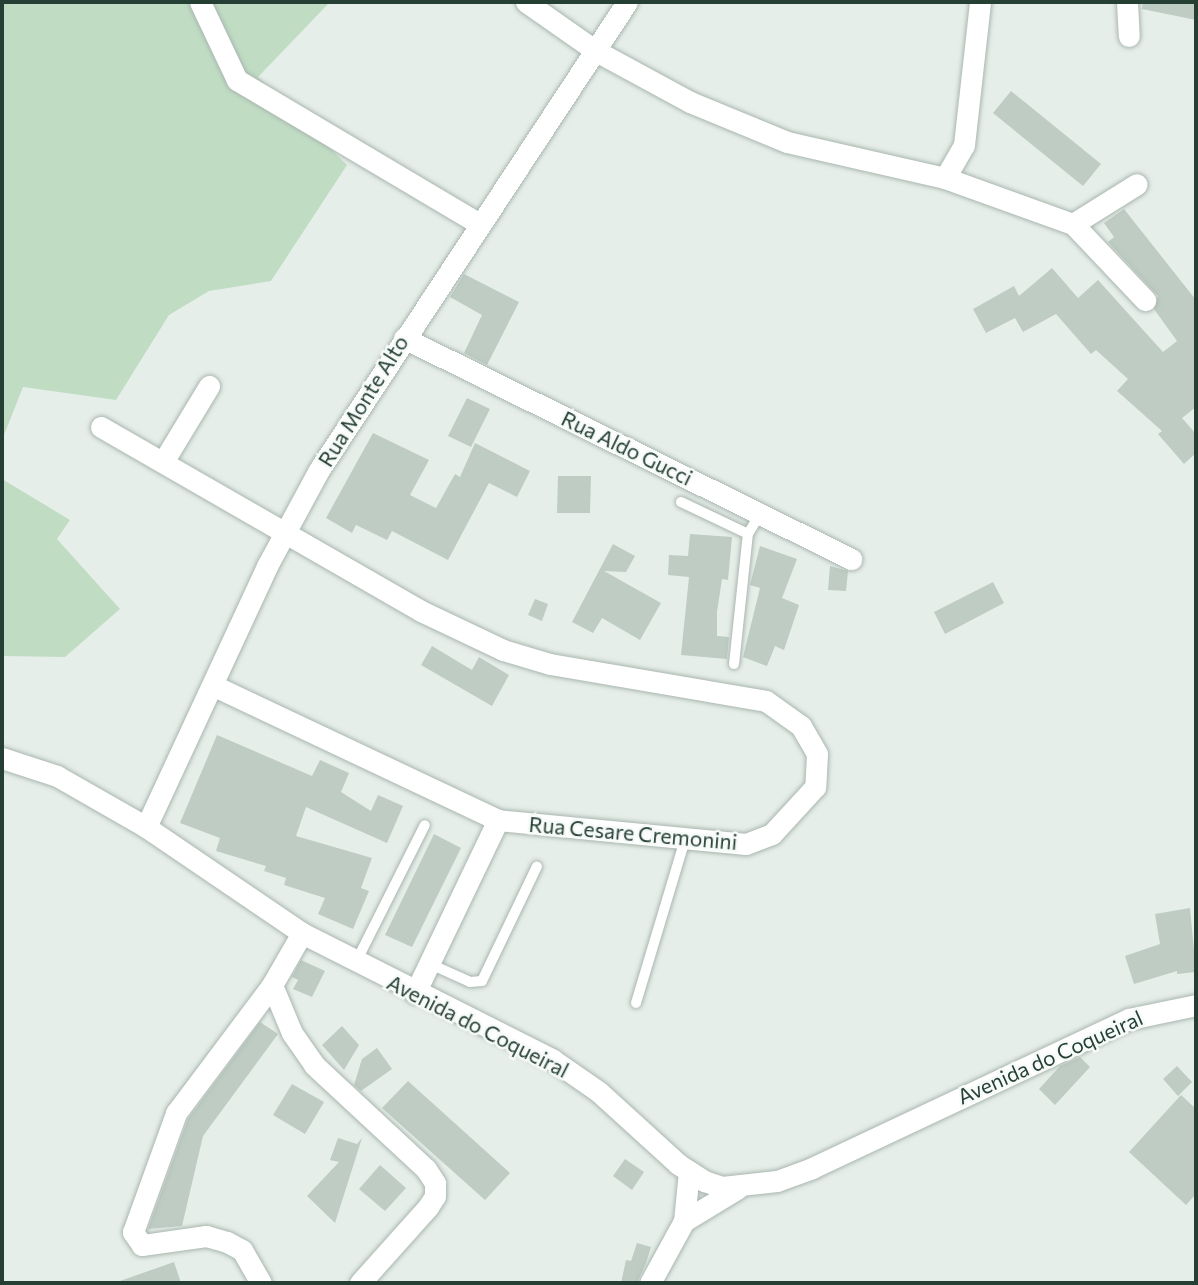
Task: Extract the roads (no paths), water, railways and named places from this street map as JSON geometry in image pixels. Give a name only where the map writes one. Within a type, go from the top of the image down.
[{"type":"street","points":[[200,2],[237,80],[478,223]]},
{"type":"street","points":[[526,2],[596,51],[690,102],[787,142],[945,178],[1073,224],[1145,300]]},
{"type":"street","name":"Rua Monte Alto","points":[[146,827],[286,532],[404,338],[627,2]]},
{"type":"street","points":[[945,178],[964,145],[980,2]]},
{"type":"street","points":[[1127,2],[1129,36]]},
{"type":"street","points":[[1073,224],[1138,184]]},
{"type":"street","name":"Rua Aldo Gucci","points":[[404,338],[851,559]]},
{"type":"street","points":[[163,462],[209,386]]},
{"type":"street","name":"Rua Cesare Cremonini","points":[[101,427],[421,611],[503,650],[550,664],[766,701],[801,726],[817,754],[815,787],[772,834],[746,844],[498,820],[297,728],[214,685]]},
{"type":"street","name":"Avenida do Coqueiral","points":[[4,757],[57,776],[146,827],[302,933],[415,993],[553,1060],[598,1092],[704,1181],[738,1188],[812,1168],[1129,1018],[1196,1005]]},
{"type":"street","points":[[415,993],[498,820]]},
{"type":"street","points":[[261,1283],[242,1250],[227,1242],[206,1236],[142,1245],[133,1232],[176,1113],[272,985],[302,933]]},
{"type":"street","points":[[272,985],[292,1033],[314,1065],[426,1169],[435,1183],[435,1196],[428,1208],[360,1283]]},
{"type":"street","points":[[650,1283],[684,1220],[689,1171]]},
{"type":"street","points":[[684,1220],[738,1188]]},
{"type":"lane","points":[[681,502],[748,534]]},
{"type":"lane","points":[[734,664],[748,534],[760,514]]},
{"type":"lane","points":[[356,962],[425,825]]},
{"type":"lane","points":[[636,1003],[685,840]]},
{"type":"lane","points":[[428,964],[470,982],[482,981],[537,866]]}]
